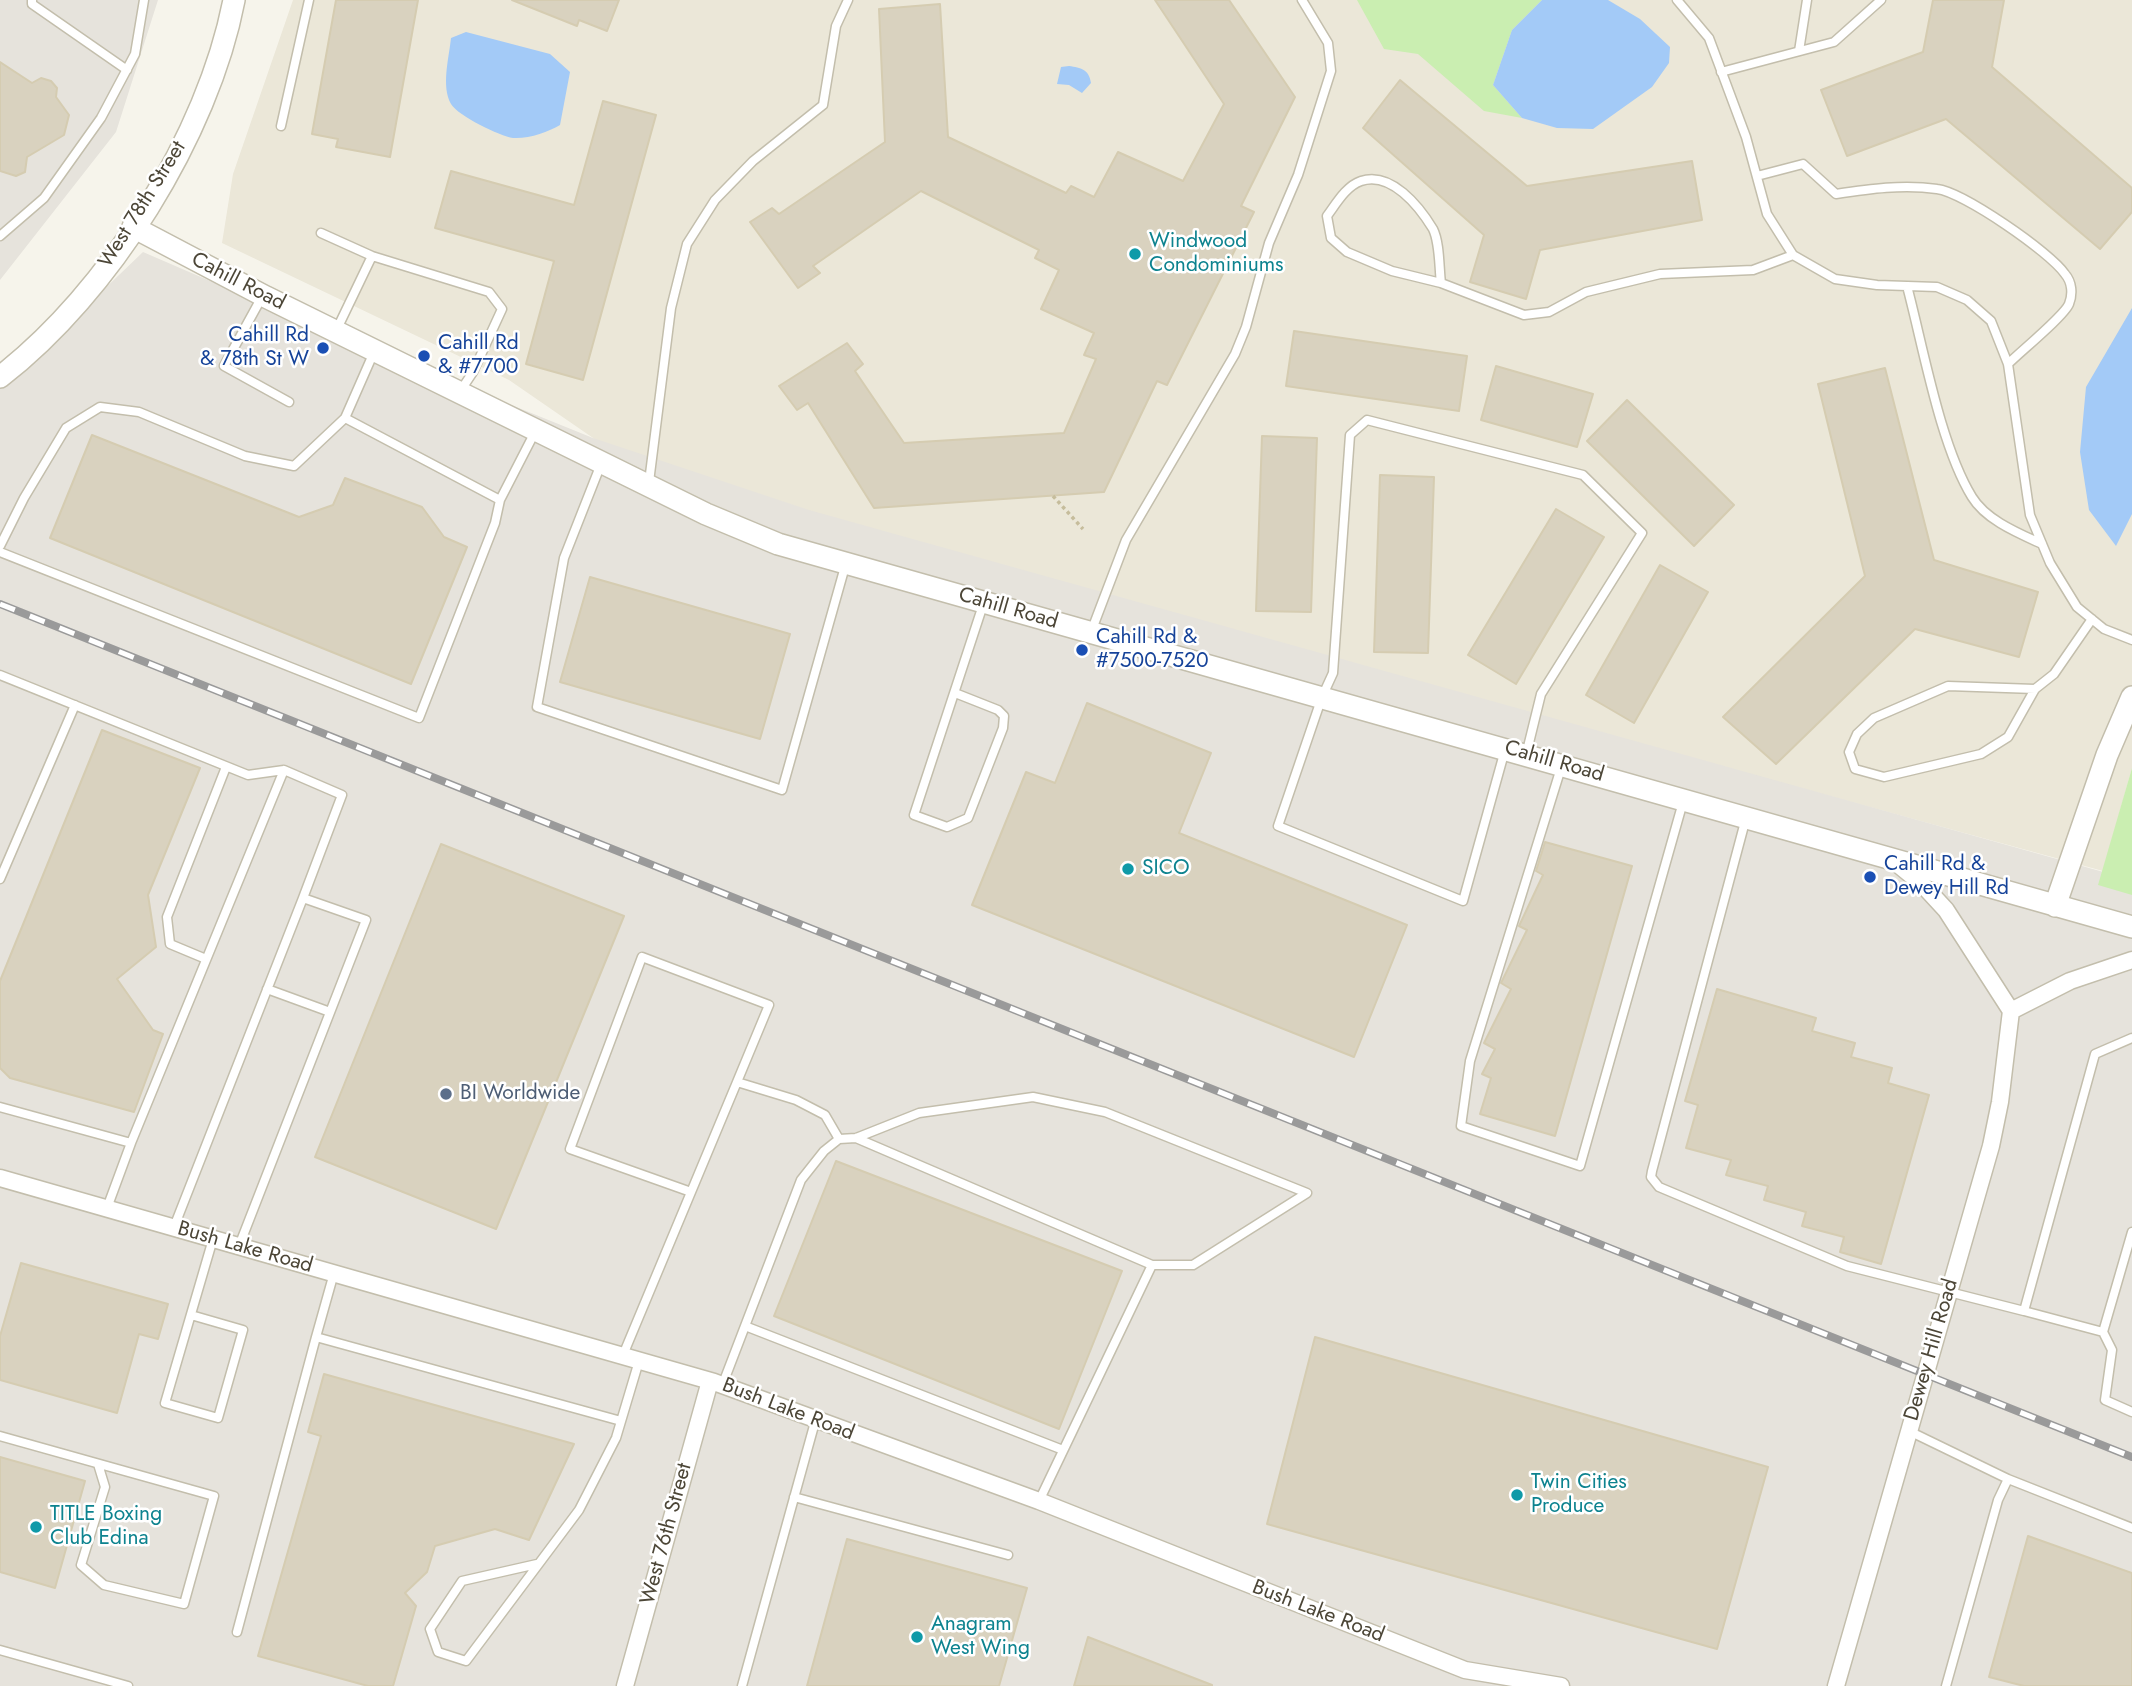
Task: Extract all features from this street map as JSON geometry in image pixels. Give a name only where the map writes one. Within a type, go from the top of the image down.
[{"type":"street","name":"West 78th Street","points":[[0,377],[83,296],[161,184],[209,85],[234,0]]},
{"type":"street","name":"Cahill Road","points":[[133,227],[262,295],[648,486],[778,544],[2132,927]]},
{"type":"street","points":[[2055,906],[2107,755],[2132,697]]},
{"type":"street","points":[[1887,856],[1922,884],[1946,910],[2011,1011],[2070,981],[2132,960]]},
{"type":"street","name":"Dewey Hill Road","points":[[1836,1686],[1993,1135],[2011,1011]]},
{"type":"street","name":"Bush Lake Road","points":[[0,1178],[716,1383],[815,1422],[1039,1501],[1463,1678],[1561,1686]]},
{"type":"street","name":"West 76th Street","points":[[625,1686],[716,1383]]},
{"type":"lane","points":[[32,0],[32,4],[127,70]]},
{"type":"lane","points":[[0,236],[44,198],[101,118],[135,54],[144,0]]},
{"type":"lane","points":[[281,126],[309,0]]},
{"type":"lane","points":[[648,486],[671,308],[687,244],[715,200],[753,161],[823,105],[836,26],[848,0]]},
{"type":"lane","points":[[1091,632],[1126,540],[1235,354],[1246,327],[1269,243],[1298,175],[1331,71],[1328,43],[1302,0]]},
{"type":"lane","points":[[1677,0],[1709,38],[1757,176],[1767,214],[1793,255],[1835,279],[1937,286],[1966,300],[1991,321],[2008,364],[2030,515],[2042,544],[2077,607],[2104,629],[2132,640]]},
{"type":"lane","points":[[1799,51],[1807,0]]},
{"type":"lane","points":[[1721,72],[1834,41],[1881,0]]},
{"type":"lane","points":[[1757,176],[1803,164],[1836,194],[1888,187],[1940,189],[1975,205],[2038,249],[2066,274],[2072,289],[2068,306],[2008,364]]},
{"type":"lane","points":[[1441,283],[1434,231],[1402,190],[1378,179],[1359,181],[1342,195],[1327,216],[1331,238],[1347,252],[1392,271],[1441,283],[1524,315],[1549,312],[1586,292],[1660,274],[1753,270],[1793,255]]},
{"type":"lane","points":[[321,233],[372,256],[489,292],[502,309],[474,372],[460,392]]},
{"type":"lane","points":[[336,331],[372,256]]},
{"type":"lane","points":[[1907,286],[1949,447],[1972,499],[2004,526],[2042,544]]},
{"type":"lane","points":[[262,295],[224,366],[289,402]]},
{"type":"lane","points":[[0,546],[23,498],[66,428],[100,407],[139,412],[245,456],[294,466],[345,418],[375,349]]},
{"type":"lane","points":[[345,418],[500,500]]},
{"type":"lane","points":[[1506,749],[1463,901],[1278,826],[1322,697],[1334,673],[1350,435],[1367,420],[1583,475],[1642,533],[1541,694],[1526,755]]},
{"type":"lane","points":[[0,552],[418,718],[495,523],[500,500],[537,430]]},
{"type":"lane","points":[[601,462],[564,558],[537,707],[782,790],[846,564]]},
{"type":"lane","points":[[955,693],[998,710],[1004,716],[1003,728],[968,818],[947,827],[914,815],[984,602]]},
{"type":"lane","points":[[2035,690],[1948,686],[1874,718],[1857,734],[1849,752],[1855,769],[1884,777],[1981,754],[2008,737],[2035,690],[2054,674],[2092,620]]},
{"type":"lane","points":[[0,675],[248,775],[284,770],[342,795],[174,1227]]},
{"type":"lane","points":[[0,879],[75,705]]},
{"type":"lane","points":[[1562,765],[1470,1061],[1461,1126],[1580,1166],[1684,799]]},
{"type":"lane","points":[[206,959],[170,944],[167,917],[226,766]]},
{"type":"lane","points":[[107,1208],[131,1143],[284,770]]},
{"type":"lane","points":[[1746,816],[1651,1177],[1659,1187],[1847,1266],[2103,1332]]},
{"type":"lane","points":[[239,1246],[366,920],[303,898]]},
{"type":"lane","points":[[537,1564],[462,1581],[430,1629],[438,1652],[466,1661],[579,1510],[616,1438],[631,1358],[691,1192],[769,1005],[642,957],[570,1149],[691,1192]]},
{"type":"lane","points":[[267,989],[330,1012]]},
{"type":"lane","points":[[2024,1311],[2095,1054],[2132,1038]]},
{"type":"lane","points":[[737,1082],[796,1100],[825,1115],[839,1139]]},
{"type":"lane","points":[[716,1383],[745,1326],[801,1180],[824,1151],[839,1139],[856,1138],[919,1113],[1033,1097],[1105,1112],[1307,1193],[1194,1265],[1152,1265],[856,1138]]},
{"type":"lane","points":[[0,1107],[131,1143]]},
{"type":"lane","points":[[2132,1232],[2103,1332],[2112,1350],[2105,1400],[2132,1412]]},
{"type":"lane","points":[[191,1315],[243,1330],[218,1418],[165,1403],[213,1239]]},
{"type":"lane","points":[[1039,1501],[1152,1265]]},
{"type":"lane","points":[[237,1632],[334,1273]]},
{"type":"lane","points":[[745,1326],[1063,1450]]},
{"type":"lane","points":[[316,1337],[621,1421]]},
{"type":"lane","points":[[742,1686],[815,1422]]},
{"type":"lane","points":[[1909,1431],[2008,1479],[2132,1528]]},
{"type":"lane","points":[[0,1436],[214,1496],[184,1604],[104,1585],[81,1565],[105,1487],[99,1464]]},
{"type":"lane","points":[[1946,1686],[1998,1500],[2008,1479]]},
{"type":"lane","points":[[794,1497],[1008,1555]]},
{"type":"lane","points":[[0,1650],[128,1686]]},
{"type":"path","points":[[1053,496],[1083,529]]},
{"type":"shaded area","points":[[0,0],[158,0],[116,132],[0,280]]},
{"type":"shaded area","points":[[293,0],[2132,0],[2132,768],[2103,871],[904,542],[596,440],[509,380],[222,243],[233,174]]},
{"type":"shaded area","points":[[143,252],[284,313],[593,438],[809,510],[2132,880],[2132,1686],[0,1686],[0,389]]},
{"type":"green space","points":[[1357,0],[1542,0],[1512,30],[1493,85],[1522,118],[1484,111],[1418,54],[1384,49]]},
{"type":"green space","points":[[2132,768],[2132,895],[2098,885]]},
{"type":"water","points":[[1542,0],[1608,0],[1640,19],[1670,47],[1669,63],[1652,87],[1593,129],[1557,128],[1522,118],[1493,85],[1512,30]]},
{"type":"water","points":[[466,32],[550,54],[570,72],[560,125],[538,134],[513,138],[480,125],[455,109],[446,89],[451,38]]},
{"type":"water","points":[[1061,67],[1081,69],[1088,75],[1091,83],[1082,93],[1069,85],[1057,84]]},
{"type":"water","points":[[2132,308],[2132,514],[2116,546],[2089,510],[2080,452],[2086,387]]},
{"type":"building","points":[[336,0],[418,0],[390,157],[336,147],[338,139],[312,134]]},
{"type":"building","points":[[512,0],[619,0],[607,31],[579,20],[577,26]]},
{"type":"building","name":"Windwood Condominiums","points":[[1155,0],[1229,0],[1295,97],[1241,206],[1254,212],[1167,385],[1157,381],[1104,492],[874,508],[808,403],[797,410],[779,386],[847,343],[863,364],[855,371],[904,443],[1064,433],[1096,359],[1084,355],[1094,333],[1041,309],[1059,270],[1035,258],[1039,250],[921,191],[813,266],[820,273],[798,288],[750,222],[772,208],[779,214],[885,142],[879,9],[940,4],[948,137],[1066,193],[1071,186],[1094,197],[1118,152],[1183,181],[1224,104]]},
{"type":"building","points":[[1933,0],[2004,0],[1992,67],[2132,188],[2132,212],[2100,249],[1946,119],[1847,156],[1821,90],[1923,52]]},
{"type":"building","points":[[0,62],[32,83],[41,78],[51,81],[57,88],[56,97],[69,115],[64,135],[27,157],[25,172],[16,176],[0,171]]},
{"type":"building","points":[[1400,80],[1527,186],[1692,161],[1702,220],[1540,250],[1526,299],[1470,282],[1484,235],[1363,128]]},
{"type":"building","points":[[603,101],[656,115],[583,380],[526,364],[554,261],[435,228],[451,171],[574,205]]},
{"type":"building","points":[[1294,331],[1467,356],[1459,411],[1286,386]]},
{"type":"building","points":[[1496,366],[1593,394],[1577,447],[1481,420]]},
{"type":"building","points":[[1885,368],[1934,560],[2038,592],[2019,657],[1915,629],[1776,764],[1723,717],[1865,576],[1818,384]]},
{"type":"building","points":[[1627,400],[1734,505],[1694,546],[1587,441]]},
{"type":"building","points":[[92,435],[299,517],[333,505],[345,478],[422,507],[444,537],[467,547],[411,684],[50,538]]},
{"type":"building","points":[[1262,436],[1317,438],[1311,612],[1256,611]]},
{"type":"building","points":[[1380,475],[1434,477],[1428,653],[1374,652]]},
{"type":"building","points":[[1556,509],[1604,537],[1516,684],[1468,655]]},
{"type":"building","points":[[1660,565],[1708,592],[1634,723],[1586,695]]},
{"type":"building","points":[[590,577],[790,634],[760,739],[560,682]]},
{"type":"building","name":"SICO","points":[[1087,703],[1211,753],[1179,833],[1407,925],[1354,1057],[972,905],[1026,772],[1055,783]]},
{"type":"building","points":[[102,730],[200,768],[148,895],[156,947],[117,979],[153,1030],[163,1034],[134,1112],[10,1078],[0,1068],[0,981]]},
{"type":"building","points":[[1545,842],[1632,866],[1555,1136],[1480,1114],[1491,1078],[1482,1074],[1495,1049],[1484,1043],[1511,989],[1501,983],[1527,930],[1519,926],[1543,875],[1536,871]]},
{"type":"building","points":[[441,844],[624,916],[496,1229],[315,1157]]},
{"type":"building","points":[[1717,989],[1816,1018],[1812,1031],[1855,1043],[1851,1057],[1892,1068],[1888,1083],[1929,1095],[1881,1264],[1840,1252],[1844,1237],[1802,1226],[1806,1212],[1764,1200],[1768,1186],[1726,1175],[1731,1160],[1686,1148],[1698,1105],[1685,1101]]},
{"type":"building","points":[[836,1161],[1122,1271],[1059,1429],[774,1316]]},
{"type":"building","points":[[21,1263],[168,1304],[158,1339],[139,1334],[117,1413],[0,1380],[0,1336]]},
{"type":"building","name":"Twin Cities Produce","points":[[1315,1337],[1768,1467],[1717,1649],[1267,1524]]},
{"type":"building","points":[[324,1374],[574,1444],[529,1540],[495,1529],[435,1546],[427,1572],[405,1593],[416,1606],[393,1686],[368,1686],[258,1656],[321,1436],[308,1432]]},
{"type":"building","name":"TITLE Boxing Club Edina","points":[[0,1457],[85,1481],[55,1588],[0,1572]]},
{"type":"building","points":[[2028,1536],[2132,1573],[2132,1686],[2024,1686],[1989,1677]]},
{"type":"building","name":"Anagram West Wing","points":[[847,1539],[1027,1588],[999,1686],[807,1686]]},
{"type":"building","points":[[1088,1637],[1212,1685],[1212,1686],[1074,1686]]},
{"type":"railway","points":[[0,604],[2132,1457]]},
{"type":"place","name":"Windwood Condominiums","points":[[1135,254]]},
{"type":"place","name":"Cahill Rd & 78th St W","points":[[323,348]]},
{"type":"place","name":"Cahill Rd & #7700","points":[[424,356]]},
{"type":"place","name":"Cahill Rd & #7500-7520","points":[[1082,650]]},
{"type":"place","name":"SICO","points":[[1128,869]]},
{"type":"place","name":"Cahill Rd & Dewey Hill Rd","points":[[1870,877]]},
{"type":"place","name":"BI Worldwide","points":[[446,1094]]},
{"type":"place","name":"Twin Cities Produce","points":[[1517,1495]]},
{"type":"place","name":"TITLE Boxing Club Edina","points":[[36,1527]]},
{"type":"place","name":"Anagram West Wing","points":[[917,1637]]}]
